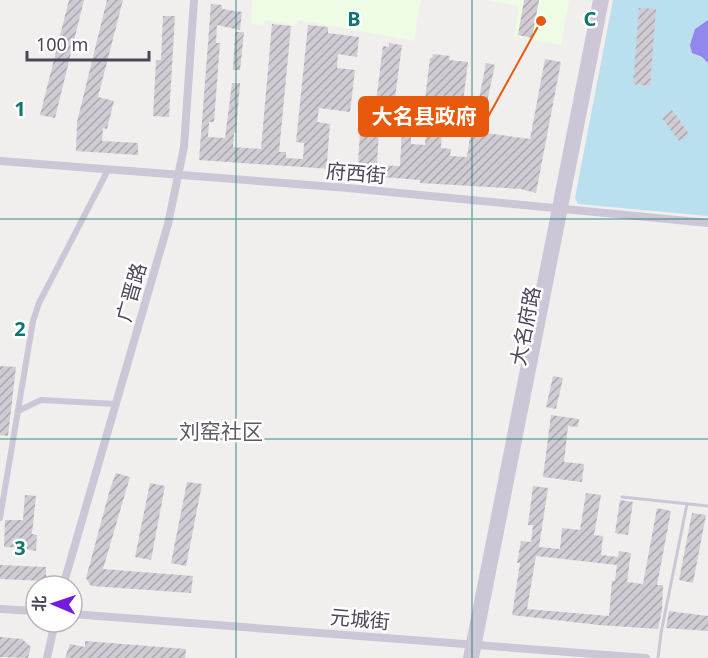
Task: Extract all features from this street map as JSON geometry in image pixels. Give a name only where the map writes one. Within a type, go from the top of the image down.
[{"type":"street","name":"广晋路","points":[[66,574],[168,224],[179,176],[184,147],[194,0]]},
{"type":"street","name":"大名府路","points":[[560,210],[597,0]]},
{"type":"street","name":"大名府路","points":[[467,658],[473,645],[560,210],[605,0]]},
{"type":"street","name":"府西街","points":[[0,161],[348,188],[708,223]]},
{"type":"street","points":[[0,518],[33,321],[39,303],[108,170]]},
{"type":"street","points":[[18,411],[41,400],[116,404]]},
{"type":"street","points":[[0,609],[24,610]]},
{"type":"street","name":"元城街","points":[[84,615],[646,658]]},
{"type":"street","points":[[47,658],[52,634]]},
{"type":"street","name":"大名府路","points":[[473,645],[475,658]]},
{"type":"lane","points":[[622,497],[708,506]]},
{"type":"lane","points":[[658,658],[687,504]]},
{"type":"shaded area","points":[[252,0],[421,0],[414,41],[298,20],[296,26],[265,20],[264,25],[251,24]]},
{"type":"shaded area","points":[[486,0],[569,0],[561,45],[514,37],[519,6]]},
{"type":"shaded area","points":[[613,0],[708,0],[708,20],[695,29],[697,56],[702,57],[708,63],[708,216],[578,204],[575,198]]},
{"type":"shaded area","points":[[708,20],[708,63],[702,57],[692,53],[690,45],[695,29]]},
{"type":"building","points":[[69,0],[84,0],[55,118],[40,115]]},
{"type":"building","points":[[107,0],[123,0],[98,97],[114,101],[107,129],[103,128],[102,141],[138,143],[138,155],[76,151],[77,122]]},
{"type":"building","points":[[524,0],[539,0],[532,38],[518,35]]},
{"type":"building","points":[[211,4],[222,5],[222,9],[242,12],[240,30],[217,25],[216,43],[220,43],[214,122],[209,122],[208,137],[225,138],[232,83],[240,83],[233,147],[261,149],[272,24],[291,26],[279,152],[286,152],[286,158],[303,159],[304,143],[296,142],[308,25],[328,27],[328,33],[359,37],[357,57],[338,54],[337,68],[355,70],[350,112],[319,108],[317,122],[330,124],[327,162],[358,163],[361,116],[374,117],[383,46],[389,47],[389,43],[402,45],[392,121],[402,122],[401,132],[379,130],[377,165],[400,166],[402,128],[411,128],[411,144],[425,145],[427,121],[424,121],[425,115],[423,115],[430,58],[433,54],[450,56],[449,60],[468,62],[460,126],[442,124],[441,148],[451,149],[450,156],[467,157],[471,131],[530,139],[545,59],[561,62],[536,193],[521,189],[420,183],[420,180],[331,173],[331,169],[199,160]]},
{"type":"building","points":[[639,8],[656,9],[650,86],[633,84]]},
{"type":"building","points":[[163,16],[175,16],[169,117],[153,116],[156,60],[161,60]]},
{"type":"building","points":[[235,32],[244,32],[240,70],[233,70]]},
{"type":"building","points":[[486,63],[495,65],[484,116],[476,114]]},
{"type":"building","points":[[672,110],[689,134],[679,141],[662,118]]},
{"type":"building","points":[[0,366],[16,367],[8,436],[0,435]]},
{"type":"building","points":[[553,376],[563,378],[556,409],[546,407]]},
{"type":"building","points":[[551,415],[579,419],[578,427],[568,426],[564,462],[584,464],[582,482],[543,477]]},
{"type":"building","points":[[116,473],[130,477],[103,569],[193,576],[191,593],[91,586],[86,578]]},
{"type":"building","points":[[187,482],[202,484],[186,566],[171,563]]},
{"type":"building","points":[[150,483],[165,486],[151,560],[135,557]]},
{"type":"building","points":[[533,486],[548,488],[539,547],[560,549],[562,528],[580,530],[586,493],[601,495],[594,535],[603,536],[601,555],[618,557],[619,551],[631,553],[627,582],[643,584],[657,508],[671,511],[657,585],[663,585],[662,611],[658,629],[512,615],[521,541],[531,542],[533,525],[528,525]],"holes":[[[536,556],[617,565],[615,581],[612,581],[609,616],[527,609]]]},
{"type":"building","points":[[25,495],[36,496],[32,534],[37,535],[36,551],[4,547],[5,520],[23,520]]},
{"type":"building","points":[[620,500],[633,502],[628,535],[615,533]]},
{"type":"building","points":[[692,513],[706,515],[693,583],[679,580]]},
{"type":"building","points":[[0,565],[46,567],[46,574],[24,574],[24,580],[0,579]]},
{"type":"building","points":[[669,611],[708,616],[708,631],[666,628]]},
{"type":"building","points":[[0,637],[22,639],[31,647],[28,658],[0,657]]},
{"type":"building","points":[[85,641],[186,649],[185,658],[65,658],[70,644],[85,647]]},
{"type":"place","name":"大名县政府","points":[[541,21]]},
{"type":"district","name":"刘窑社区","points":[[221,431]]}]
